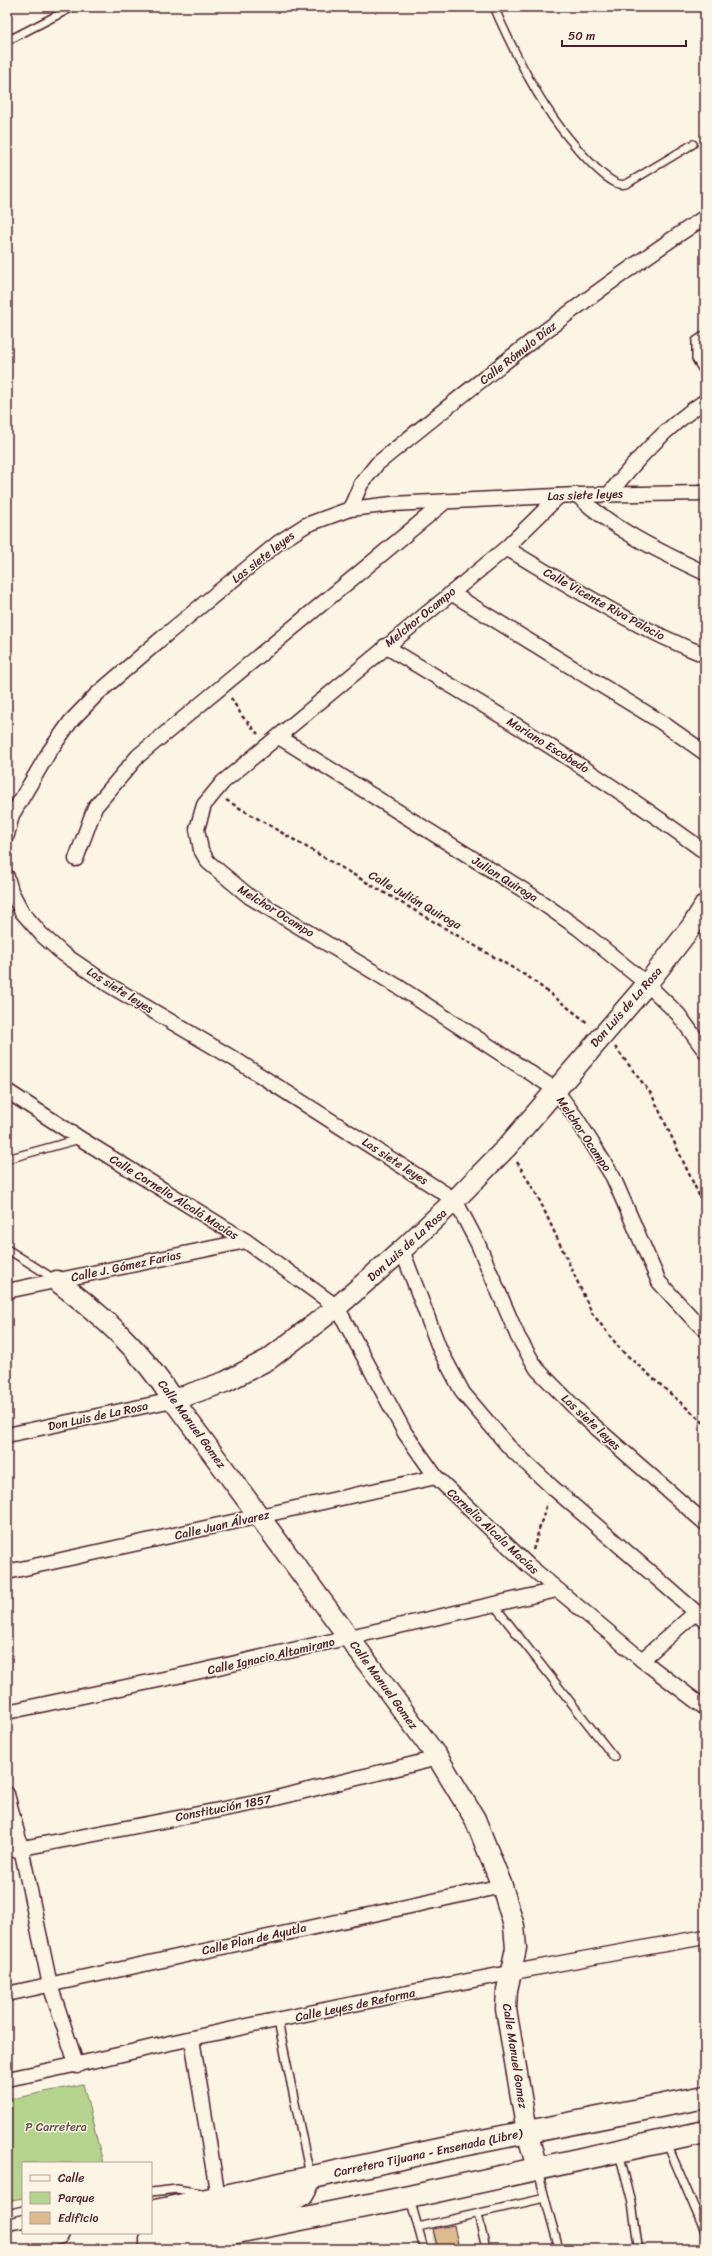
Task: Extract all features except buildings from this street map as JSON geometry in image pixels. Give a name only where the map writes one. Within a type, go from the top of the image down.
[{"type":"highway","name":"Carretera Tijuana - Ensenada (Libre)","points":[[152,2212],[527,2132],[705,2096]]},
{"type":"highway","points":[[311,2178],[302,2194],[291,2200],[165,2229],[155,2234],[151,2239],[152,2249],[409,2197],[705,2132]]},
{"type":"highway","points":[[7,2243],[53,2234]]},
{"type":"street","name":"Calle Rómulo Díaz","points":[[350,509],[361,484],[377,464],[562,319],[646,256],[705,216]]},
{"type":"street","points":[[609,494],[636,461],[684,416],[705,401]]},
{"type":"street","name":"Las siete leyes","points":[[7,835],[12,815],[49,752],[71,721],[97,694],[168,633],[278,543],[306,525],[350,509],[392,504],[446,500],[705,492]]},
{"type":"street","points":[[577,495],[592,510],[674,558],[705,573]]},
{"type":"street","name":"Melchor Ocampo","points":[[559,496],[506,548],[385,646],[279,737],[231,774],[212,793],[200,816],[197,829],[198,840],[208,862],[227,880],[250,897],[402,990],[555,1089],[577,1119],[613,1177],[659,1282],[693,1320],[705,1329]]},
{"type":"street","points":[[76,859],[95,807],[138,756],[222,684],[446,500]]},
{"type":"street","name":"Calle Vicente Riva Palacio","points":[[506,548],[621,615],[678,644],[705,655]]},
{"type":"street","points":[[451,592],[661,722],[705,753]]},
{"type":"street","name":"Mariano Escobedo","points":[[385,646],[591,772],[705,852]]},
{"type":"street","name":"Julian Quiroga","points":[[279,737],[528,893],[578,928],[647,984],[678,1014],[705,1052]]},
{"type":"street","name":"Las siete leyes","points":[[7,877],[11,891],[22,912],[42,935],[62,952],[110,985],[242,1064],[456,1200],[478,1244],[518,1337],[537,1369],[584,1417],[705,1523]]},
{"type":"street","name":"Don Luis de La Rosa","points":[[7,1436],[173,1400],[225,1382],[269,1359],[337,1307],[402,1250],[456,1200],[507,1147],[602,1034],[647,984],[692,926],[705,905]]},
{"type":"street","name":"Calle Cornelio Alcalá Macías","points":[[7,1091],[80,1139],[246,1241],[337,1307]]},
{"type":"street","name":"Calle J. Gómez Farias","points":[[7,1290],[58,1281],[246,1241]]},
{"type":"street","points":[[402,1250],[440,1350],[464,1393],[509,1447],[552,1487],[700,1616],[642,1660]]},
{"type":"street","name":"Calle Manuel Gomez","points":[[58,1281],[101,1315],[154,1370],[173,1400],[261,1516],[438,1758],[475,1819],[502,1886],[514,1926],[516,1948],[510,1972],[506,2009],[527,2132],[537,2168]]},
{"type":"street","name":"Cornelio Alcala Macías","points":[[337,1307],[405,1433],[436,1477],[528,1565],[557,1590],[642,1660],[705,1708]]},
{"type":"street","name":"Calle Juan Álvarez","points":[[7,1572],[436,1477]]},
{"type":"street","name":"Calle Ignacio Altamirano","points":[[7,1712],[350,1638],[557,1590]]},
{"type":"street","name":"Constitución 1857","points":[[7,1851],[260,1802],[438,1758]]},
{"type":"street","points":[[7,1794],[21,1848],[50,1985],[77,2066]]},
{"type":"street","name":"Calle Plan de Ayutla","points":[[7,1994],[502,1886]]},
{"type":"street","name":"Calle Leyes de Reforma","points":[[7,2079],[77,2066],[192,2039],[510,1972],[705,1937]]},
{"type":"street","points":[[192,2039],[218,2197]]},
{"type":"lane","points":[[7,42],[73,7]]},
{"type":"lane","points":[[494,7],[509,41],[546,108],[589,161],[614,182],[620,185],[628,183],[693,144]]},
{"type":"lane","points":[[705,335],[696,341],[696,359],[705,374]]},
{"type":"lane","points":[[7,1159],[80,1139]]},
{"type":"lane","points":[[7,1249],[58,1281]]},
{"type":"lane","points":[[494,1605],[614,1757]]},
{"type":"lane","points":[[278,2021],[311,2178]]},
{"type":"lane","points":[[666,2140],[705,2232]]},
{"type":"lane","points":[[619,2151],[632,2203],[638,2245],[635,2249]]},
{"type":"lane","points":[[537,2168],[559,2249]]},
{"type":"lane","points":[[152,2192],[177,2188],[218,2197]]},
{"type":"lane","points":[[409,2197],[424,2249]]},
{"type":"lane","points":[[418,2227],[545,2198]]},
{"type":"lane","points":[[7,2214],[22,2210]]},
{"type":"lane","points":[[478,2214],[486,2249]]},
{"type":"path","points":[[222,684],[242,716],[268,745]]},
{"type":"path","name":"Calle Julián Quiroga","points":[[212,793],[530,978],[602,1034],[622,1055],[652,1095],[705,1208]]},
{"type":"path","points":[[507,1147],[538,1197],[592,1313],[621,1350],[705,1424]]},
{"type":"path","points":[[528,1565],[552,1487]]},
{"type":"green space","name":"P Carretera","points":[[83,2084],[103,2162],[22,2162],[22,2198],[7,2201],[7,2100]]}]
